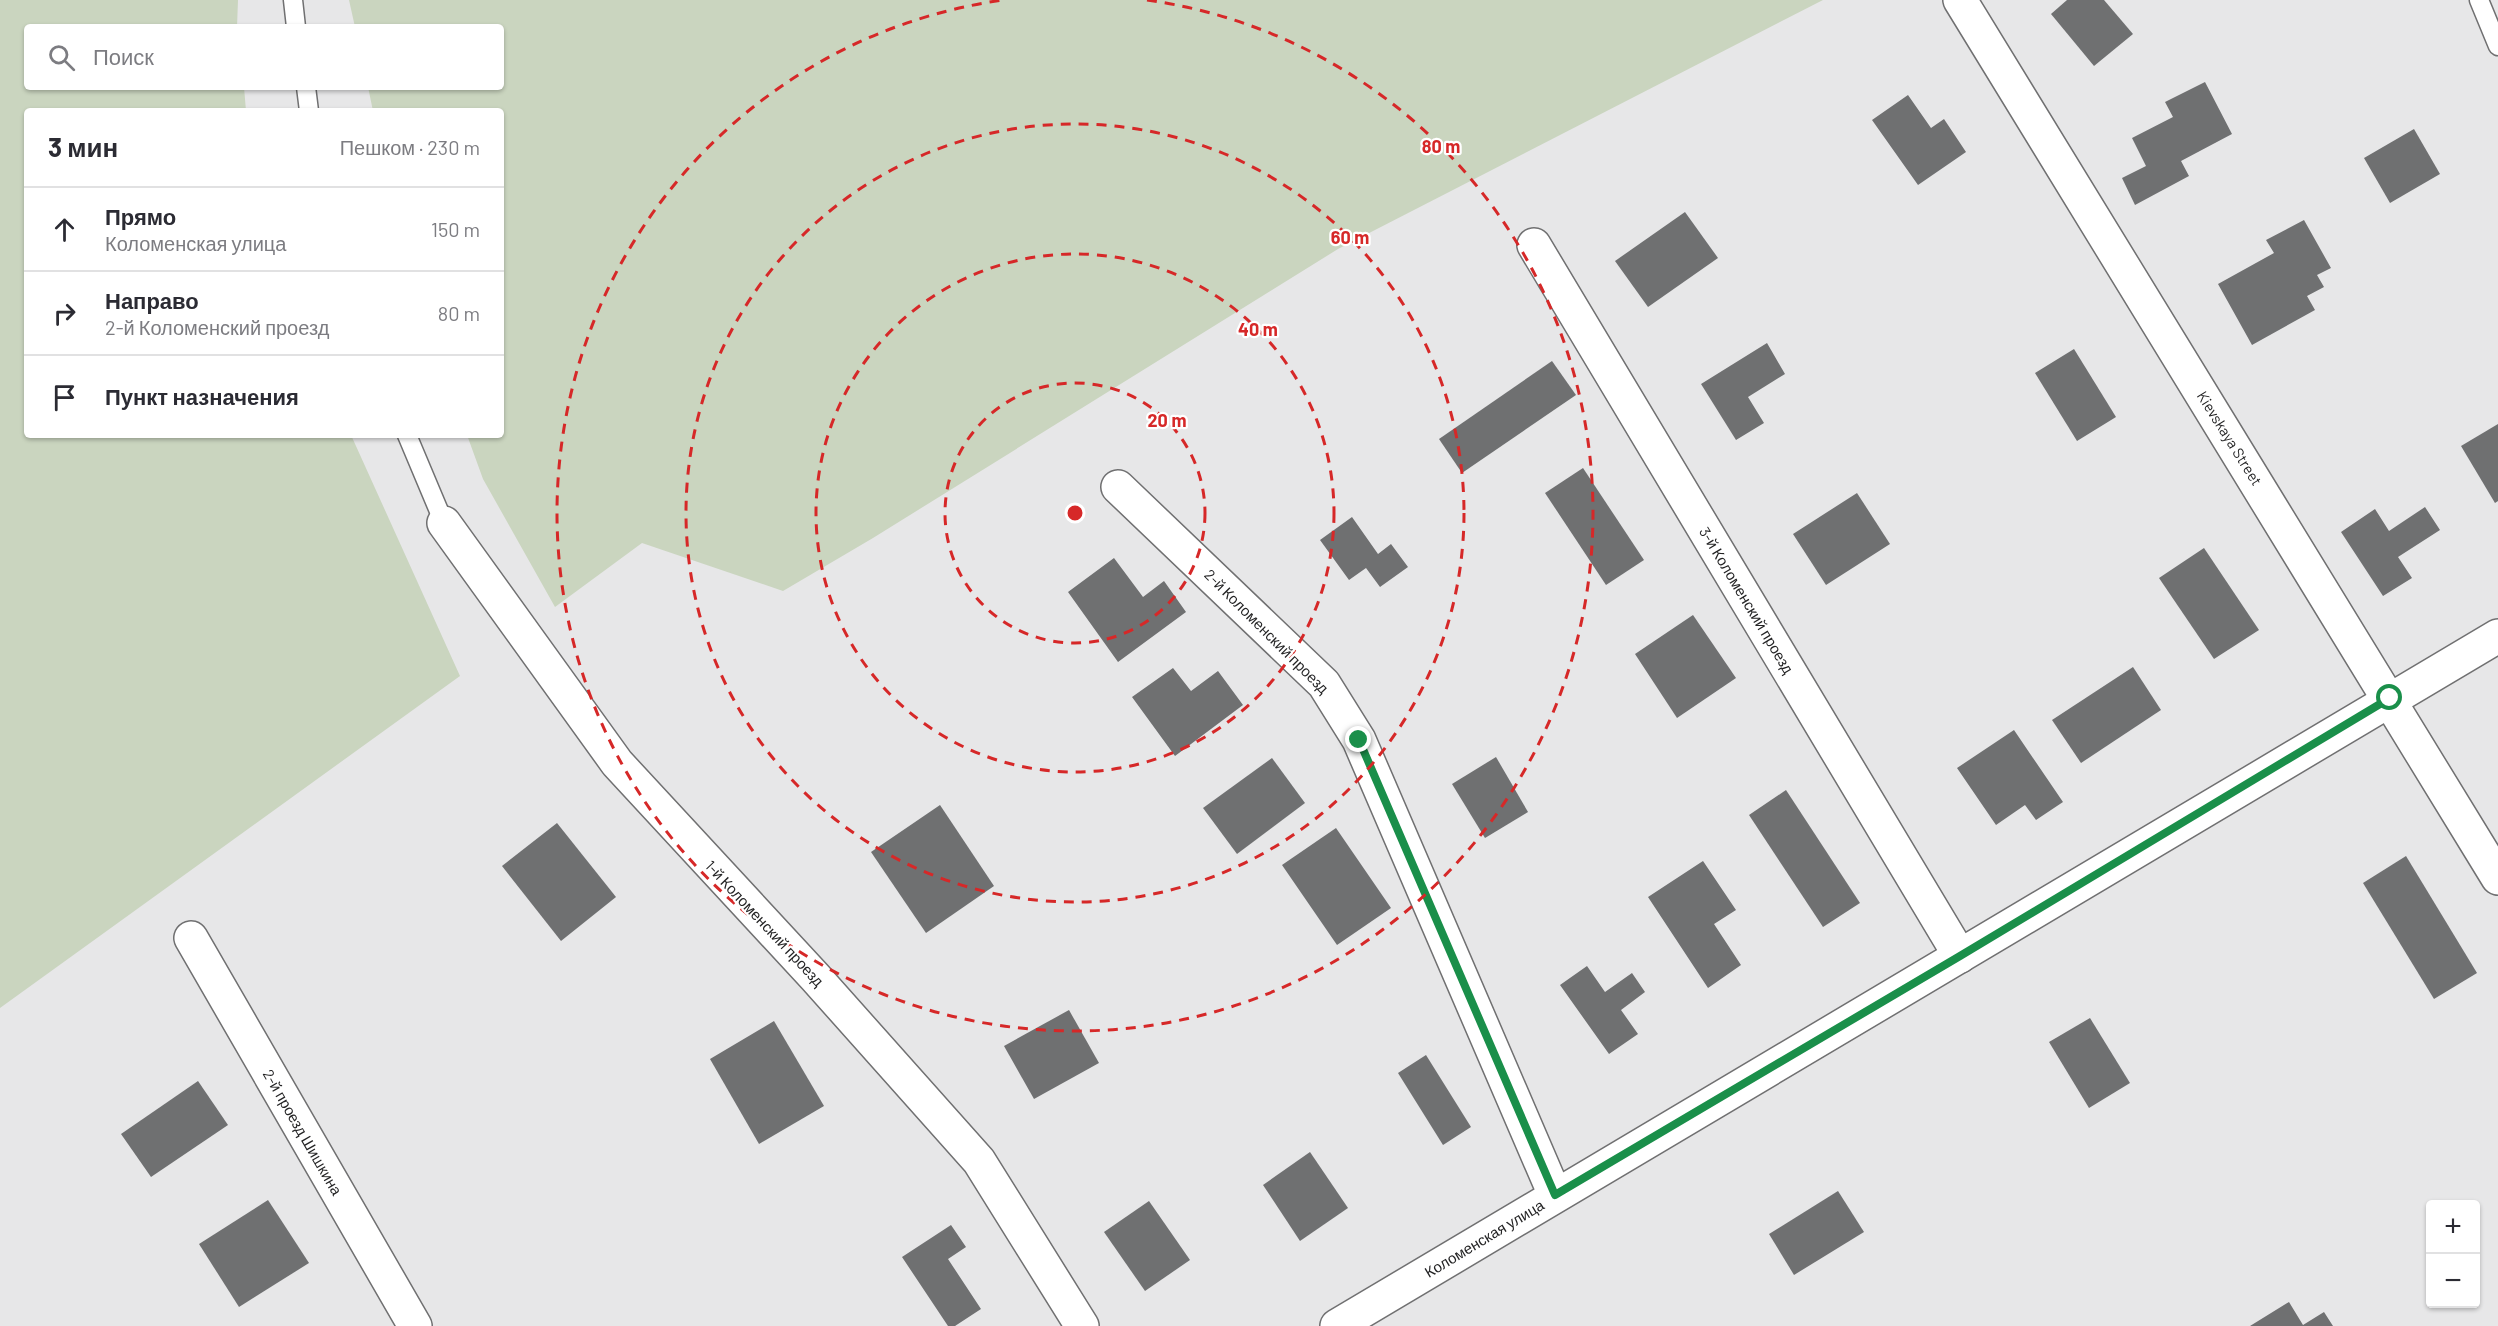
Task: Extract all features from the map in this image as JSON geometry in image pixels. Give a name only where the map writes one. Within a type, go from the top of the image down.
[{"type":"street","name":"Kievskaya Street","points":[[1960,0],[2390,698],[2498,878]]},
{"type":"street","name":"3-й Коломенский проезд","points":[[1534,245],[1960,956]]},
{"type":"street","name":"2-й Коломенский проезд","points":[[1118,488],[1324,684],[1359,740],[1555,1195]]},
{"type":"street","name":"1-й Коломенский проезд","points":[[444,523],[617,763],[815,977],[980,1161],[1083,1326]]},
{"type":"street","name":"Коломенская улица","points":[[1337,1326],[2390,698],[2498,636]]},
{"type":"street","name":"2-й проезд Шишкина","points":[[191,938],[415,1326]]},
{"type":"lane","points":[[293,0],[296,24]]},
{"type":"lane","points":[[2479,0],[2498,46]]},
{"type":"lane","points":[[306,90],[309,108]]},
{"type":"lane","points":[[408,438],[444,523]]},
{"type":"green space","points":[[0,0],[238,0],[237,24],[24,24],[24,90],[244,90],[246,108],[24,108],[24,438],[352,438],[460,676],[0,1008]]},
{"type":"green space","points":[[349,0],[1823,0],[1338,249],[873,538],[783,591],[642,543],[555,607],[483,479],[468,438],[504,438],[504,108],[372,108],[369,90],[504,90],[504,24],[354,24]]},
{"type":"building","points":[[2067,0],[2104,0],[2133,34],[2094,66],[2051,14]]},
{"type":"building","points":[[2205,82],[2232,134],[2181,161],[2189,176],[2135,205],[2122,178],[2146,166],[2132,138],[2173,117],[2165,102]]},
{"type":"building","points":[[1908,95],[1931,128],[1944,119],[1966,152],[1918,185],[1872,120]]},
{"type":"building","points":[[2414,129],[2440,174],[2390,203],[2364,158]]},
{"type":"building","points":[[1685,212],[1718,258],[1648,307],[1615,261]]},
{"type":"building","points":[[2304,220],[2331,268],[2317,275],[2324,287],[2307,296],[2315,310],[2252,345],[2218,284],[2274,253],[2266,240]]},
{"type":"building","points":[[1767,343],[1785,374],[1748,397],[1764,423],[1736,440],[1701,384]]},
{"type":"building","points":[[2074,349],[2116,417],[2077,441],[2035,373]]},
{"type":"building","points":[[1552,361],[1576,395],[1462,473],[1439,439]]},
{"type":"building","points":[[2498,424],[2498,501],[2495,503],[2461,446]]},
{"type":"building","points":[[1583,468],[1644,560],[1606,585],[1545,493]]},
{"type":"building","points":[[1857,493],[1890,544],[1826,585],[1793,534]]},
{"type":"building","points":[[2425,507],[2440,530],[2398,557],[2412,578],[2383,596],[2341,532],[2375,509],[2389,531]]},
{"type":"building","points":[[1352,517],[1378,554],[1391,544],[1408,567],[1380,587],[1366,568],[1349,580],[1320,540]]},
{"type":"building","points":[[2204,548],[2259,630],[2214,659],[2159,578]]},
{"type":"building","points":[[1114,558],[1143,597],[1164,581],[1186,612],[1118,662],[1068,592]]},
{"type":"building","points":[[1693,615],[1736,678],[1677,718],[1635,654]]},
{"type":"building","points":[[2133,667],[2161,710],[2081,763],[2052,720]]},
{"type":"building","points":[[1173,668],[1191,691],[1218,671],[1243,705],[1175,756],[1132,697]]},
{"type":"building","points":[[2014,730],[2063,802],[2036,820],[2025,805],[1996,825],[1957,768]]},
{"type":"building","points":[[1496,757],[1528,812],[1485,838],[1452,784]]},
{"type":"building","points":[[1272,758],[1305,803],[1237,854],[1203,808]]},
{"type":"building","points":[[1786,790],[1860,903],[1823,927],[1749,815]]},
{"type":"building","points":[[940,805],[994,886],[926,933],[871,852]]},
{"type":"building","points":[[557,823],[616,897],[561,941],[502,866]]},
{"type":"building","points":[[1336,828],[1391,908],[1337,945],[1282,865]]},
{"type":"building","points":[[2406,856],[2477,973],[2434,999],[2363,883]]},
{"type":"building","points":[[1703,861],[1736,910],[1714,924],[1741,965],[1708,988],[1648,897]]},
{"type":"building","points":[[1587,966],[1605,992],[1632,973],[1645,992],[1621,1010],[1638,1034],[1609,1054],[1560,985]]},
{"type":"building","points":[[1069,1010],[1099,1063],[1034,1099],[1004,1046]]},
{"type":"building","points":[[2090,1018],[2130,1083],[2089,1108],[2049,1042]]},
{"type":"building","points":[[774,1021],[824,1106],[759,1144],[710,1059]]},
{"type":"building","points":[[1426,1055],[1471,1127],[1443,1145],[1398,1073]]},
{"type":"building","points":[[198,1081],[228,1125],[151,1177],[121,1134]]},
{"type":"building","points":[[1310,1152],[1348,1208],[1300,1241],[1263,1185]]},
{"type":"building","points":[[1838,1191],[1864,1232],[1794,1275],[1769,1234]]},
{"type":"building","points":[[268,1200],[309,1263],[239,1307],[199,1244]]},
{"type":"building","points":[[1149,1201],[1190,1260],[1145,1291],[1104,1232]]},
{"type":"building","points":[[951,1225],[966,1247],[948,1259],[981,1309],[955,1326],[948,1326],[902,1257]]},
{"type":"building","points":[[2289,1302],[2303,1325],[2324,1312],[2333,1326],[2250,1326]]},
{"type":"route","points":[[1359,740],[1555,1195],[2390,698]]}]
